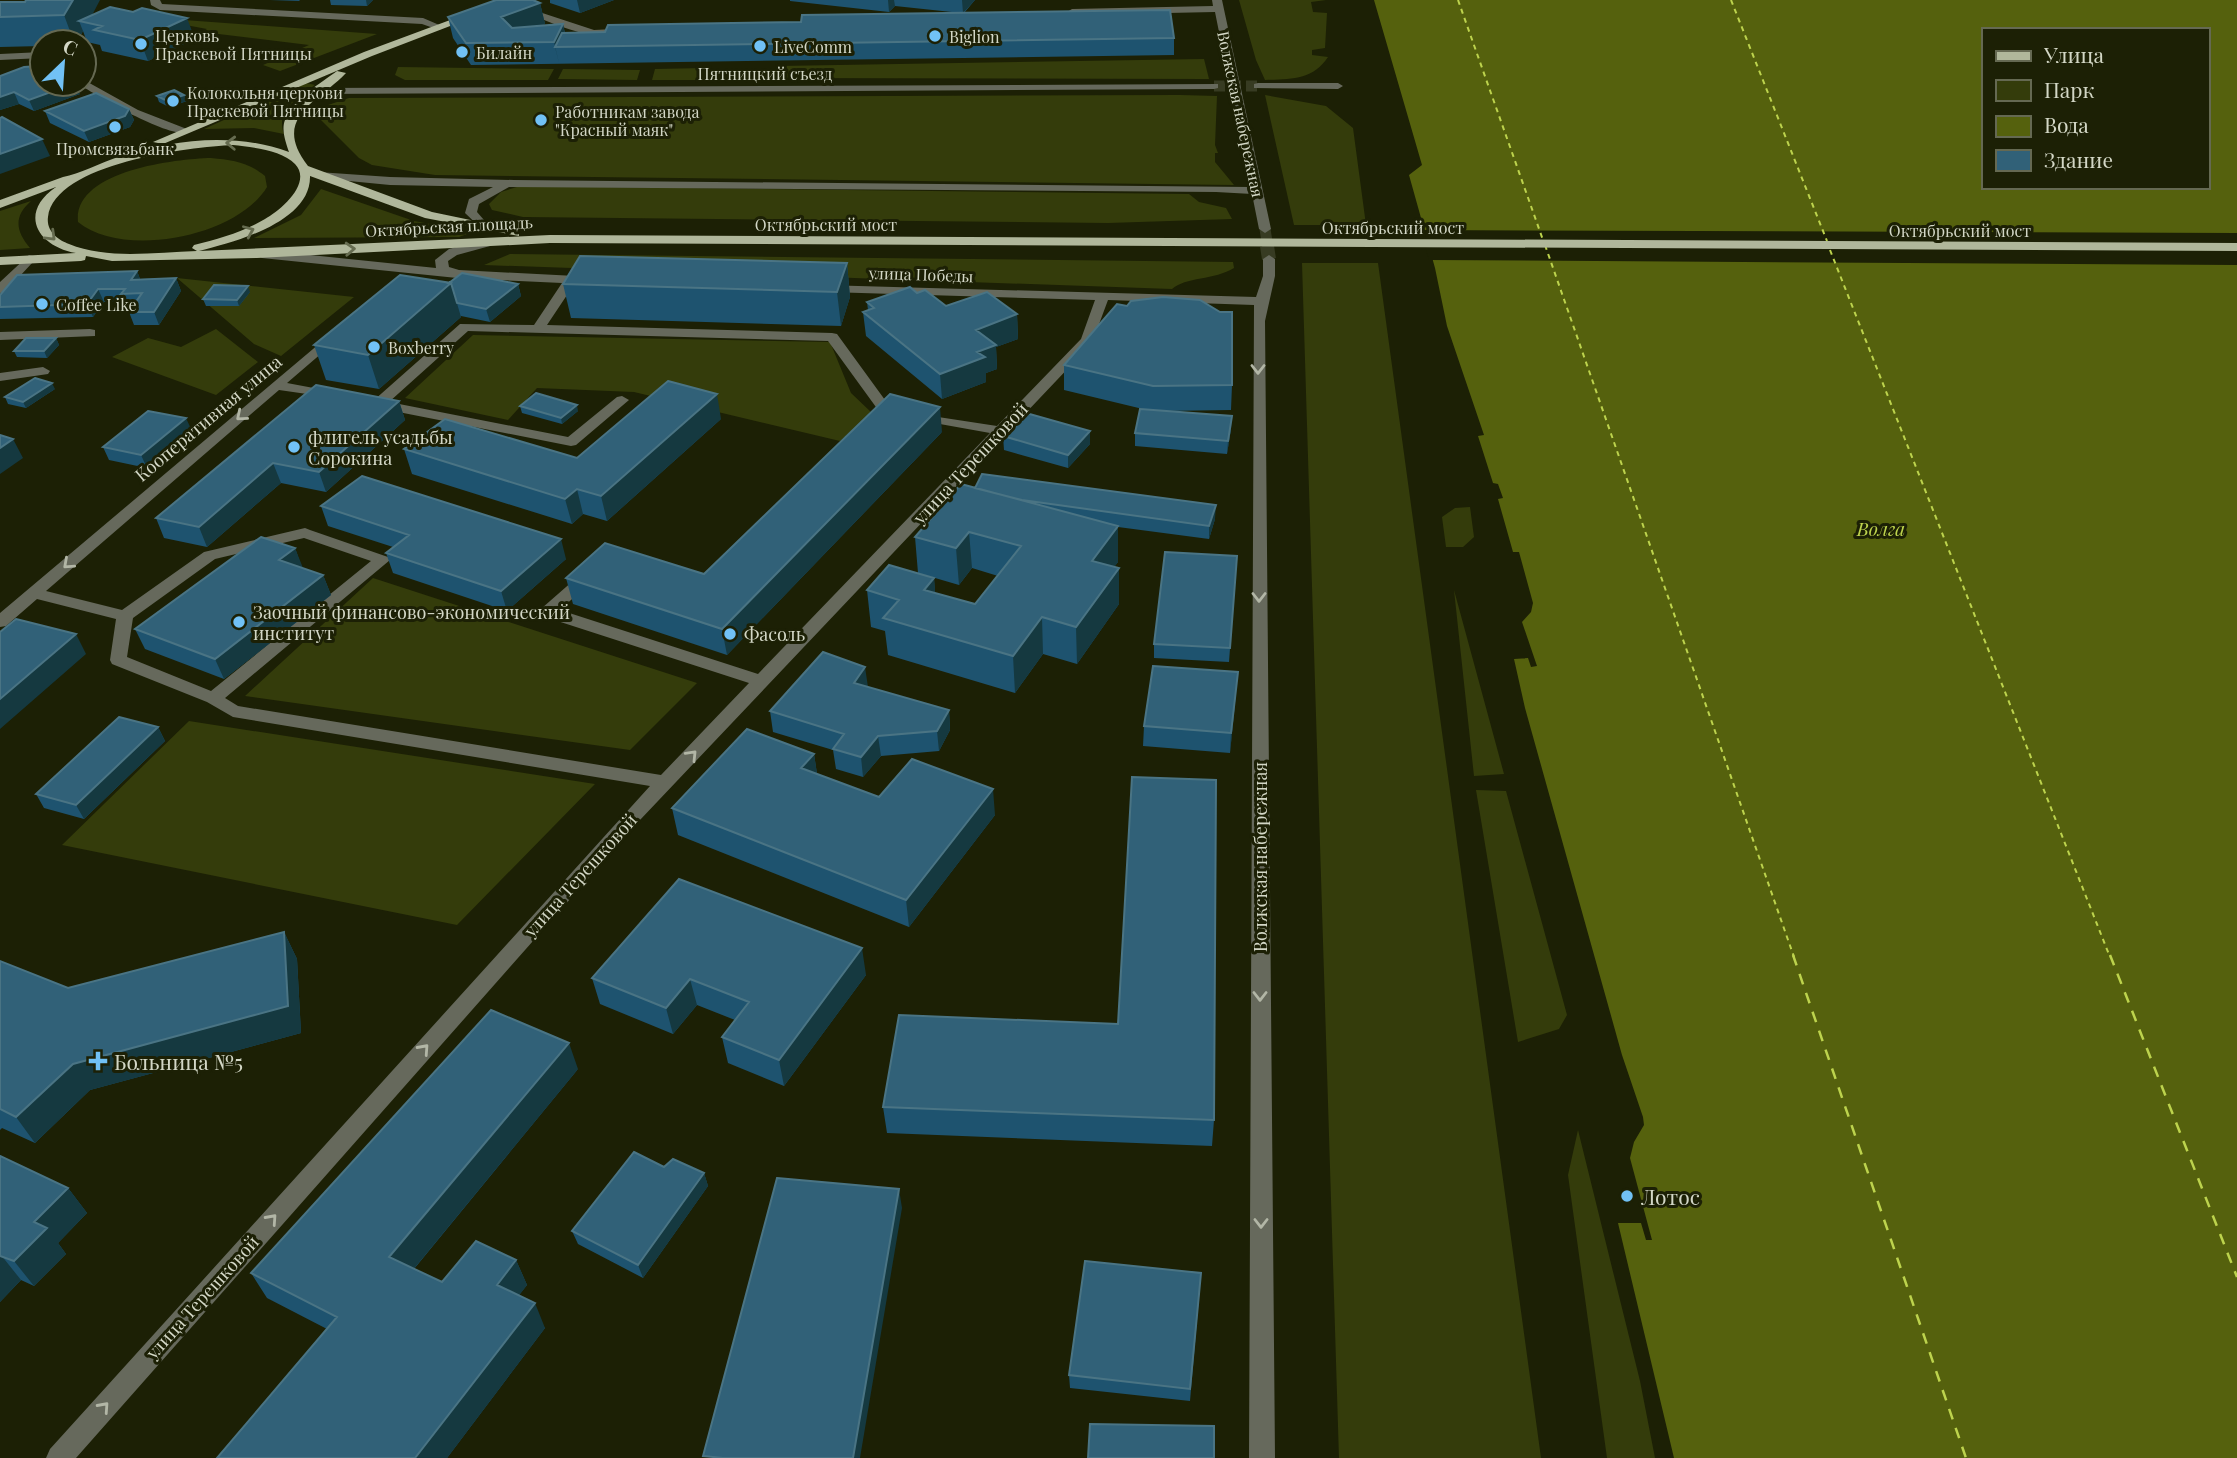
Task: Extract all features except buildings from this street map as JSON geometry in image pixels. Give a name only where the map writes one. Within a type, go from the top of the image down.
[{"type":"main road","points":[[111,162],[368,54],[510,1]]},
{"type":"main road","name":"Октябрьская площадь","points":[[135,257],[200,247],[255,229],[293,205],[303,192],[307,179],[290,136],[290,120],[296,110],[317,91],[368,54]]},
{"type":"main road","name":"Октябрьская площадь","points":[[213,142],[259,145],[300,163],[318,176],[418,212],[485,228],[550,239],[257,254],[112,257],[67,248],[52,240],[43,230],[41,219],[44,207],[54,194],[89,170],[172,146],[213,142]]},
{"type":"main road","points":[[0,204],[89,170]]},
{"type":"main road","name":"Октябрьский мост","points":[[550,239],[2237,247]]},
{"type":"main road","points":[[0,261],[112,257]]},
{"type":"street","points":[[297,14],[314,0]]},
{"type":"street","points":[[510,1],[593,33],[620,32]]},
{"type":"street","points":[[155,2],[160,7],[423,21],[439,27]]},
{"type":"street","points":[[1065,13],[1218,4]]},
{"type":"street","name":"Волжская набережная","points":[[1218,4],[1265,229]]},
{"type":"street","points":[[0,57],[28,56]]},
{"type":"street","name":"Пятницкий съезд","points":[[317,91],[1214,86]]},
{"type":"street","points":[[1258,86],[1338,86]]},
{"type":"street","points":[[98,91],[134,112],[186,131]]},
{"type":"street","points":[[318,176],[510,184],[1258,191]]},
{"type":"street","points":[[485,228],[471,213],[473,202],[510,184]]},
{"type":"street","points":[[457,275],[443,269],[441,260],[461,249],[492,242]]},
{"type":"street","points":[[257,254],[457,275],[599,280]]},
{"type":"street","points":[[0,289],[29,259]]},
{"type":"street","name":"Волжская набережная","points":[[1262,1458],[1258,301],[1268,284],[1269,259]]},
{"type":"street","points":[[404,285],[457,275]]},
{"type":"street","points":[[538,329],[571,279]]},
{"type":"street","name":"улица Победы","points":[[809,287],[1258,301]]},
{"type":"street","name":"улица Терешковой","points":[[59,1458],[665,782],[1087,340],[1102,298]]},
{"type":"street","name":"Кооперативная улица","points":[[0,622],[346,325]]},
{"type":"street","points":[[622,400],[571,442],[372,403],[465,327],[832,337],[881,416],[1001,431]]},
{"type":"street","points":[[0,336],[90,333]]},
{"type":"street","points":[[0,377],[43,371]]},
{"type":"street","points":[[276,385],[340,397]]},
{"type":"street","points":[[213,698],[382,560],[305,533],[210,555],[125,617],[118,660],[213,698],[233,711],[665,782]]},
{"type":"street","points":[[596,568],[548,612],[763,682]]},
{"type":"street","points":[[34,593],[125,617]]},
{"type":"green space","points":[[1239,0],[1326,0],[1311,2],[1313,12],[1327,13],[1325,48],[1312,50],[1312,55],[1328,57],[1322,65],[1301,77],[1265,80],[1256,60]]},
{"type":"green space","points":[[143,17],[377,34],[280,71],[263,65],[309,45],[202,32],[207,29]]},
{"type":"green space","points":[[1204,59],[1209,79],[778,78],[779,66]]},
{"type":"green space","points":[[398,67],[554,69],[548,80],[405,80],[395,75]]},
{"type":"green space","points":[[706,68],[700,77],[706,80],[652,80],[655,69]]},
{"type":"green space","points":[[563,69],[640,70],[637,80],[558,79]]},
{"type":"green space","points":[[306,83],[315,85],[285,111],[282,126],[284,134],[254,128],[204,129]]},
{"type":"green space","points":[[1265,95],[1326,106],[1353,128],[1366,225],[1294,225]]},
{"type":"green space","points":[[1217,96],[1215,145],[1218,153],[1215,153],[1215,162],[1234,185],[435,175],[372,165],[359,158],[316,115],[319,108],[349,98]]},
{"type":"green space","points":[[211,158],[240,162],[265,176],[267,187],[252,204],[231,219],[206,230],[150,240],[122,239],[98,233],[78,222],[81,205],[91,191],[108,180],[151,165]]},
{"type":"green space","points":[[520,186],[1189,194],[1199,202],[1226,208],[1232,219],[1108,223],[523,217],[492,210],[489,204],[501,192]]},
{"type":"green space","points":[[321,189],[414,221],[464,230],[467,234],[459,237],[254,238],[301,215]]},
{"type":"green space","points":[[31,201],[21,213],[18,224],[30,248],[0,250],[0,211]]},
{"type":"green space","points":[[510,254],[1233,262],[1234,268],[1218,275],[1184,282],[1172,289],[484,265]]},
{"type":"green space","points":[[1302,263],[1378,263],[1541,1458],[1339,1458]]},
{"type":"green space","points":[[177,278],[354,297],[281,356],[254,344]]},
{"type":"green space","points":[[216,329],[258,362],[216,395],[112,357],[148,338],[181,347]]},
{"type":"green space","points":[[473,335],[830,342],[851,393],[872,413],[840,441],[634,392],[537,388],[508,420],[405,398]]},
{"type":"green space","points":[[1470,507],[1474,537],[1463,547],[1446,547],[1442,517],[1455,508]]},
{"type":"green space","points":[[373,578],[697,683],[630,750],[245,696]]},
{"type":"green space","points":[[1454,590],[1504,774],[1474,776]]},
{"type":"green space","points":[[189,721],[595,784],[457,925],[62,845]]},
{"type":"green space","points":[[1476,790],[1506,791],[1567,1015],[1559,1029],[1518,1042]]},
{"type":"green space","points":[[1578,1130],[1640,1381],[1655,1458],[1607,1458],[1568,1175]]},
{"type":"water","name":"Волга","points":[[1374,0],[2237,0],[2237,1458],[1674,1458],[1618,1223],[1641,1223],[1646,1240],[1652,1240],[1630,1158],[1634,1142],[1644,1125],[1643,1117],[1622,1055],[1525,708],[1514,659],[1528,658],[1531,667],[1537,666],[1522,622],[1531,612],[1533,603],[1519,552],[1513,552],[1498,499],[1503,498],[1498,484],[1493,483],[1478,436],[1484,435],[1447,326],[1435,268],[1409,175],[1422,165]]},
{"type":"pier","points":[[1420,230],[2237,233],[2237,265],[1429,260]]},
{"type":"ferry route","points":[[1458,0],[1543,240]]},
{"type":"ferry route","points":[[1731,0],[1827,241]]},
{"type":"ferry route","points":[[1545,245],[1794,957]]},
{"type":"ferry route","points":[[1830,250],[2110,957]]},
{"type":"ferry route","points":[[1793,955],[1966,1458]]},
{"type":"ferry route","points":[[2110,955],[2237,1277]]},
{"type":"tunnel","points":[[1214,86],[1258,86]]},
{"type":"tunnel","points":[[1265,229],[1268,248]]},
{"type":"tunnel","points":[[1267,246],[1269,259]]},
{"type":"place","name":"Biglion","points":[[935,36]]},
{"type":"place","name":"Церковь Праскевой Пятницы","points":[[141,44]]},
{"type":"place","name":"LiveComm","points":[[760,46]]},
{"type":"place","name":"Билайн","points":[[462,52]]},
{"type":"place","name":"Колокольня церкови Праскевой Пятницы","points":[[173,101]]},
{"type":"place","name":"Работникам завода \"Красный маяк\"","points":[[541,120]]},
{"type":"place","name":"Промсвязьбанк","points":[[115,127]]},
{"type":"place","name":"Coffee Like","points":[[42,304]]},
{"type":"place","name":"Boxberry","points":[[374,347]]},
{"type":"place","name":"флигель усадьбы Сорокина","points":[[294,447]]},
{"type":"place","name":"Заочный финансово-экономический институт","points":[[239,622]]},
{"type":"place","name":"Фасоль","points":[[730,634]]},
{"type":"place","name":"Больница №5","points":[[98,1061]]},
{"type":"place","name":"Лотос","points":[[1627,1196]]}]
